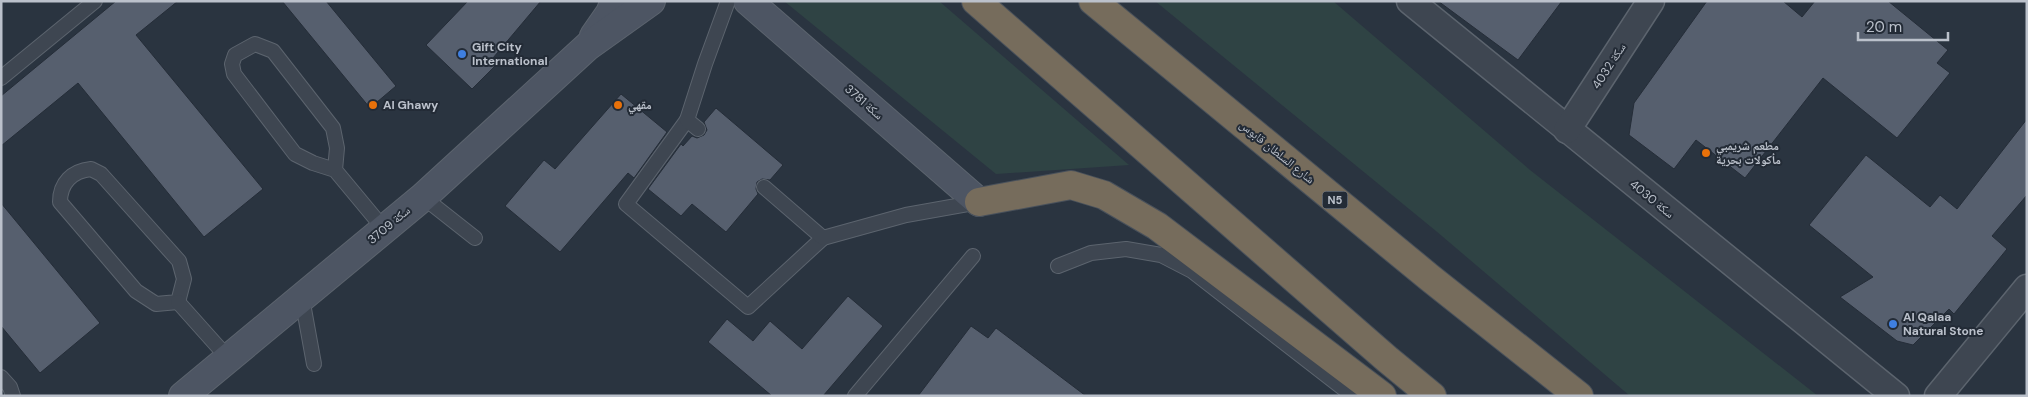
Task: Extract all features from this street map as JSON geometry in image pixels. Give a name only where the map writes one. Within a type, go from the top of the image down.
[{"type":"highway","points":[[976,1],[1386,359],[1432,396]]},
{"type":"highway","name":"شارع السلطان قابوس","points":[[1093,1],[1430,278],[1579,396]]},
{"type":"highway","points":[[979,202],[1071,186],[1104,195],[1157,226],[1382,396]]},
{"type":"street","name":"سكة 3709","points":[[588,46],[610,13],[615,1]]},
{"type":"street","name":"سكة 3709","points":[[183,396],[423,197],[588,46],[651,1]]},
{"type":"street","name":"سكة 3781","points":[[748,1],[979,202]]},
{"type":"street","name":"سكة 4030","points":[[1410,1],[1896,396]]},
{"type":"street","name":"سكة 4032","points":[[1567,130],[1651,1]]},
{"type":"street","points":[[1938,396],[2027,288]]},
{"type":"lane","points":[[1,78],[95,1]]},
{"type":"lane","points":[[728,1],[687,120],[626,204],[748,307],[823,238],[906,215],[979,202]]},
{"type":"lane","points":[[335,170],[337,148],[333,128],[273,51],[255,44],[236,55],[232,64],[234,74],[295,154],[313,163],[335,170],[384,229]]},
{"type":"lane","points":[[687,120],[698,129]]},
{"type":"lane","points":[[91,169],[100,174],[179,261],[184,279],[178,302],[156,304],[136,291],[60,202],[60,192],[64,182],[81,170],[91,169]]},
{"type":"lane","points":[[764,187],[823,238]]},
{"type":"lane","points":[[423,197],[475,238]]},
{"type":"lane","points":[[1058,266],[1091,253],[1126,249],[1161,255],[1192,271],[1354,396]]},
{"type":"lane","points":[[855,396],[972,256]]},
{"type":"lane","points":[[302,298],[314,364]]},
{"type":"lane","points":[[178,302],[228,358]]},
{"type":"lane","points":[[1,377],[10,387],[13,396]]},
{"type":"green space","points":[[784,1],[939,1],[1129,165],[996,174]]},
{"type":"green space","points":[[1155,1],[1333,1],[1530,170],[1818,396],[1630,396],[1436,231]]},
{"type":"building","points":[[116,1],[178,1],[136,35],[263,189],[204,237],[78,83],[1,146],[1,96]]},
{"type":"building","points":[[282,1],[326,1],[396,86],[370,108]]},
{"type":"building","points":[[468,1],[541,1],[493,58],[498,63],[472,89],[426,45]]},
{"type":"building","points":[[1438,1],[1562,1],[1518,60]]},
{"type":"building","points":[[1707,1],[1783,1],[1802,17],[1815,1],[1888,1],[1948,50],[1937,63],[1950,73],[1897,138],[1823,78],[1745,178],[1696,140],[1674,169],[1629,135],[1634,103]]},
{"type":"building","points":[[621,94],[667,132],[634,178],[628,173],[560,252],[505,206],[544,160],[555,169]]},
{"type":"building","points":[[716,108],[783,165],[770,180],[762,179],[757,182],[756,189],[758,194],[726,232],[692,204],[681,216],[648,189],[681,144],[683,146],[692,136],[697,138],[704,135],[707,130],[704,122]]},
{"type":"building","points":[[2027,119],[2027,195],[1992,236],[2007,249],[1954,314],[1949,309],[1913,345],[1897,341],[1840,297],[1873,277],[1809,225],[1866,155],[1930,207],[1940,195],[1957,209]]},
{"type":"building","points":[[1,203],[100,323],[40,373],[1,326]]},
{"type":"building","points":[[848,296],[883,326],[823,396],[772,396],[708,342],[727,319],[753,341],[770,321],[802,349]]},
{"type":"building","points":[[971,326],[988,338],[996,328],[1086,396],[918,396]]},
{"type":"place","name":"Gift City International","points":[[462,54]]},
{"type":"place","name":"Al Ghawy","points":[[373,105]]},
{"type":"place","name":"مقهي","points":[[618,105]]},
{"type":"place","name":"مطعم شريمبي مأكولات بحرية","points":[[1706,153]]},
{"type":"place","name":"Al Qalaa Natural Stone","points":[[1893,324]]}]
